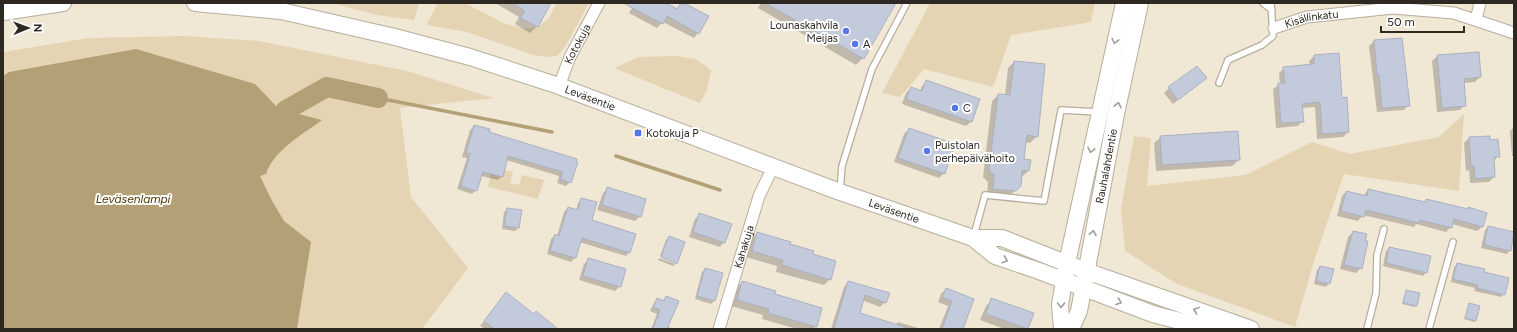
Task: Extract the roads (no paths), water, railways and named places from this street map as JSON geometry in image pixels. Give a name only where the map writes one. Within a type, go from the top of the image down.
[{"type":"main road","points":[[3,12],[63,3]]},
{"type":"main road","name":"Leväsentie","points":[[195,3],[282,7],[470,57],[559,86],[840,192],[974,238],[1002,238],[1086,271],[1248,329]]},
{"type":"main road","name":"Rauhalahdentie","points":[[1062,329],[1060,305],[1066,263],[1124,3]]},
{"type":"main road","name":"Rauhalahdentie","points":[[1071,329],[1079,311],[1116,114],[1140,3]]},
{"type":"main road","name":"Leväsentie","points":[[974,238],[995,256],[1153,314],[1191,324],[1248,329]]},
{"type":"street","name":"Kotokuja","points":[[559,86],[570,58],[599,3]]},
{"type":"street","points":[[1476,20],[1480,3]]},
{"type":"street","name":"Kisällinkatu","points":[[1274,28],[1307,17],[1393,8],[1454,13],[1514,33]]},
{"type":"street","name":"Kahakuja","points":[[719,329],[759,196],[773,167]]},
{"type":"lane","points":[[840,192],[842,166],[872,69],[907,3]]},
{"type":"lane","points":[[1264,3],[1272,10]]},
{"type":"lane","points":[[1219,83],[1228,60],[1262,45],[1273,36],[1274,28],[1271,3]]},
{"type":"lane","points":[[974,238],[985,195],[1044,201],[1061,110],[1099,112]]},
{"type":"lane","points":[[1367,329],[1376,293],[1377,255],[1384,229]]},
{"type":"lane","points":[[1429,329],[1453,242]]},
{"type":"water","name":"Leväsenlampi","points":[[136,49],[255,84],[279,109],[322,120],[282,150],[275,158],[266,174],[260,176],[284,221],[311,242],[297,329],[3,329],[3,76],[9,72]]},
{"type":"waterway","points":[[286,110],[327,87],[378,98]]},
{"type":"waterway","points":[[378,98],[552,132]]},
{"type":"waterway","points":[[616,156],[720,190]]},
{"type":"place","name":"Lounaskahvila Meijas","points":[[846,31]]},
{"type":"place","name":"A","points":[[855,44]]},
{"type":"place","name":"C","points":[[955,108]]},
{"type":"place","name":"Kotokuja P","points":[[638,133]]},
{"type":"place","name":"Puistolan perhepäivähoito","points":[[927,151]]}]
